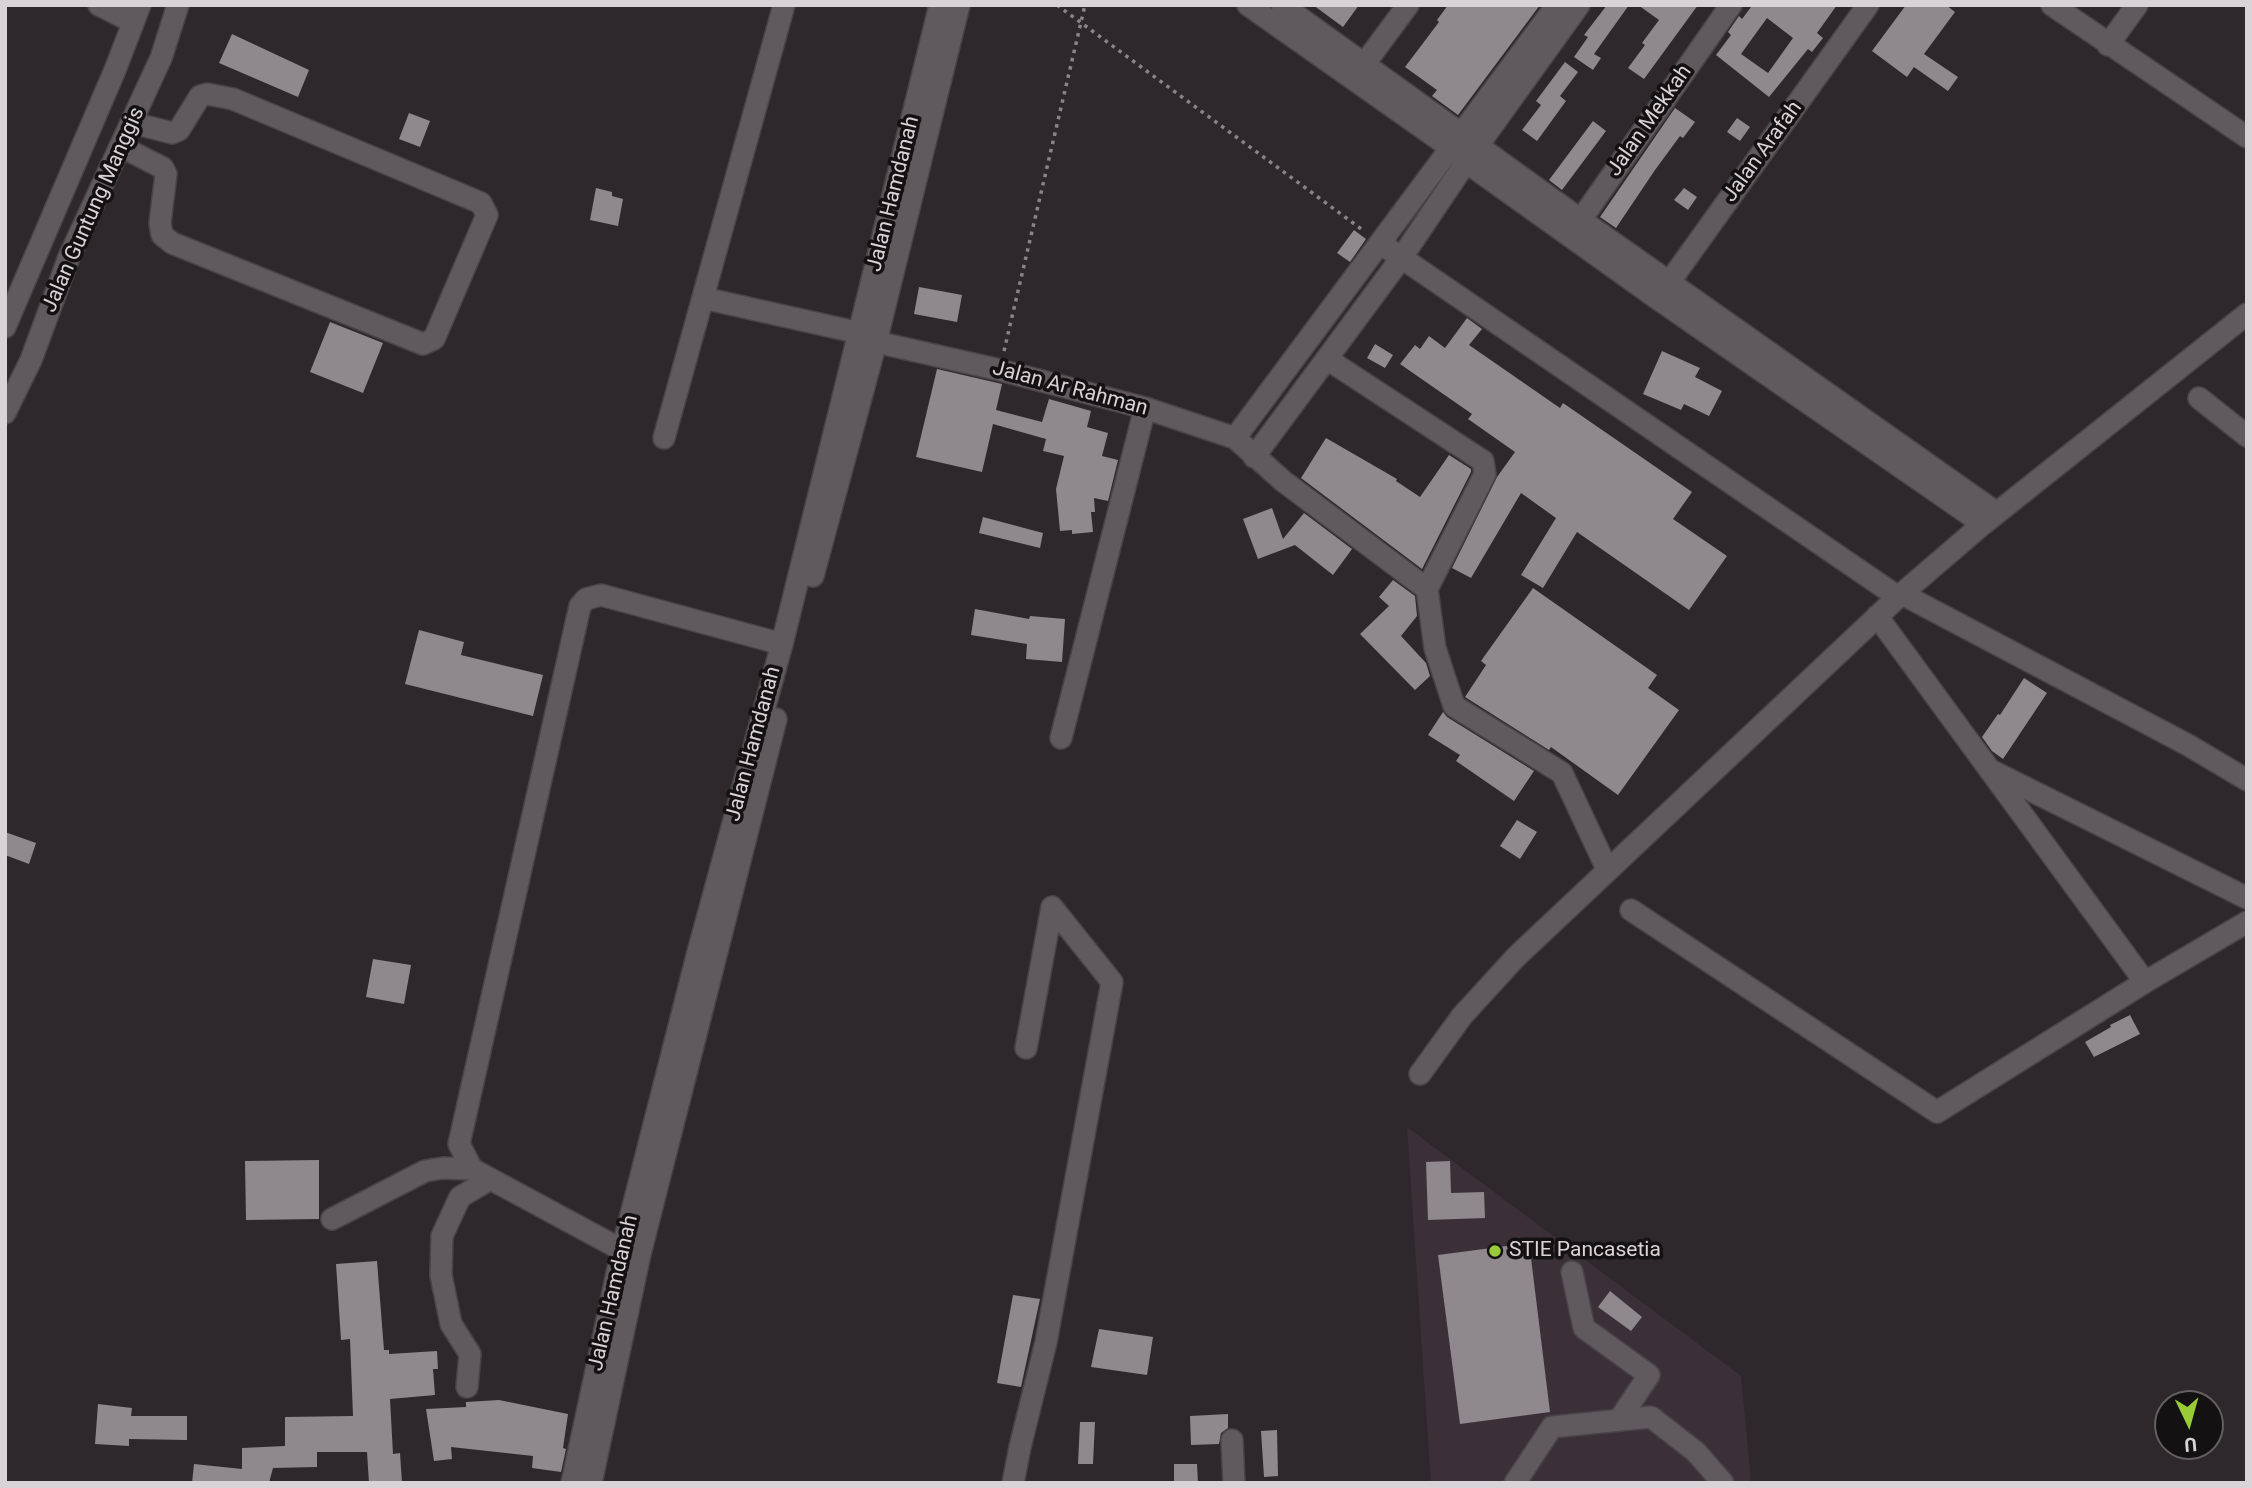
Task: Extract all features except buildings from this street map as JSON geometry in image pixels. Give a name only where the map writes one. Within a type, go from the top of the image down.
[{"type":"street","points":[[99,5],[136,13]]},
{"type":"street","name":"Jalan Guntung Manggis","points":[[5,413],[31,360],[69,257],[161,58],[178,5]]},
{"type":"street","points":[[664,438],[784,5]]},
{"type":"street","name":"Jalan Hamdanah","points":[[572,1483],[631,1252],[794,648],[868,337],[940,5]]},
{"type":"street","name":"Jalan Hamdanah","points":[[592,1483],[631,1252],[698,952],[959,5]]},
{"type":"street","points":[[1248,5],[1278,10],[1358,73],[1575,228],[1990,518]]},
{"type":"street","points":[[1358,73],[1408,5]]},
{"type":"street","points":[[1254,457],[1402,257],[1465,148],[1557,5]]},
{"type":"street","points":[[1235,438],[1380,243],[1465,148],[1579,5]]},
{"type":"street","name":"Jalan Mekkah","points":[[1575,228],[1731,5]]},
{"type":"street","name":"Jalan Arafah","points":[[1664,290],[1868,5]]},
{"type":"street","points":[[2052,5],[2247,137]]},
{"type":"street","points":[[2108,45],[2137,5]]},
{"type":"street","name":"Jalan Guntung Manggis","points":[[5,327],[115,70],[136,13]]},
{"type":"street","points":[[120,146],[163,168],[166,174],[160,223],[162,235],[172,243],[423,344],[434,339],[487,215],[481,203],[233,99],[207,94],[200,96],[178,130],[172,133],[133,123]]},
{"type":"street","points":[[1380,243],[1900,595],[2188,745],[2247,780]]},
{"type":"street","points":[[39,246],[69,257]]},
{"type":"street","name":"Jalan Ar Rahman","points":[[703,298],[1145,408],[1235,438],[1254,457],[1427,589]]},
{"type":"street","points":[[1335,304],[1359,316]]},
{"type":"street","points":[[1420,1074],[1462,1016],[1507,967],[1607,869],[1877,616],[1990,518],[2247,314]]},
{"type":"street","points":[[1326,359],[1483,461],[1485,474],[1427,589],[1435,648],[1454,706],[1562,773],[1607,869]]},
{"type":"street","points":[[2199,398],[2247,436]]},
{"type":"street","points":[[1061,738],[1145,408]]},
{"type":"street","points":[[480,1175],[459,1144],[580,606],[586,599],[601,595],[782,644]]},
{"type":"street","points":[[1877,616],[2145,982]]},
{"type":"street","points":[[1989,769],[2247,898]]},
{"type":"street","points":[[1013,1483],[1046,1342],[1112,982],[1052,906],[1026,1048]]},
{"type":"street","points":[[1631,910],[1937,1112],[2145,982],[2247,922]]},
{"type":"street","points":[[332,1219],[425,1171],[443,1168],[480,1175],[631,1252]]},
{"type":"street","points":[[467,1387],[470,1354],[451,1324],[441,1275],[442,1236],[460,1197],[480,1175]]},
{"type":"street","points":[[1572,1272],[1584,1328],[1649,1375],[1619,1420]]},
{"type":"street","points":[[1515,1483],[1552,1427],[1651,1417],[1696,1452],[1723,1483]]},
{"type":"street","points":[[1233,1440],[1234,1483]]},
{"type":"path","points":[[1057,5],[1380,243]]},
{"type":"path","points":[[1000,370],[1085,5]]},
{"type":"shaded area","name":"STIE Pancasetia","points":[[1407,1127],[1741,1376],[1751,1483],[1431,1483]]},
{"type":"place","name":"STIE Pancasetia","points":[[1495,1251]]}]
